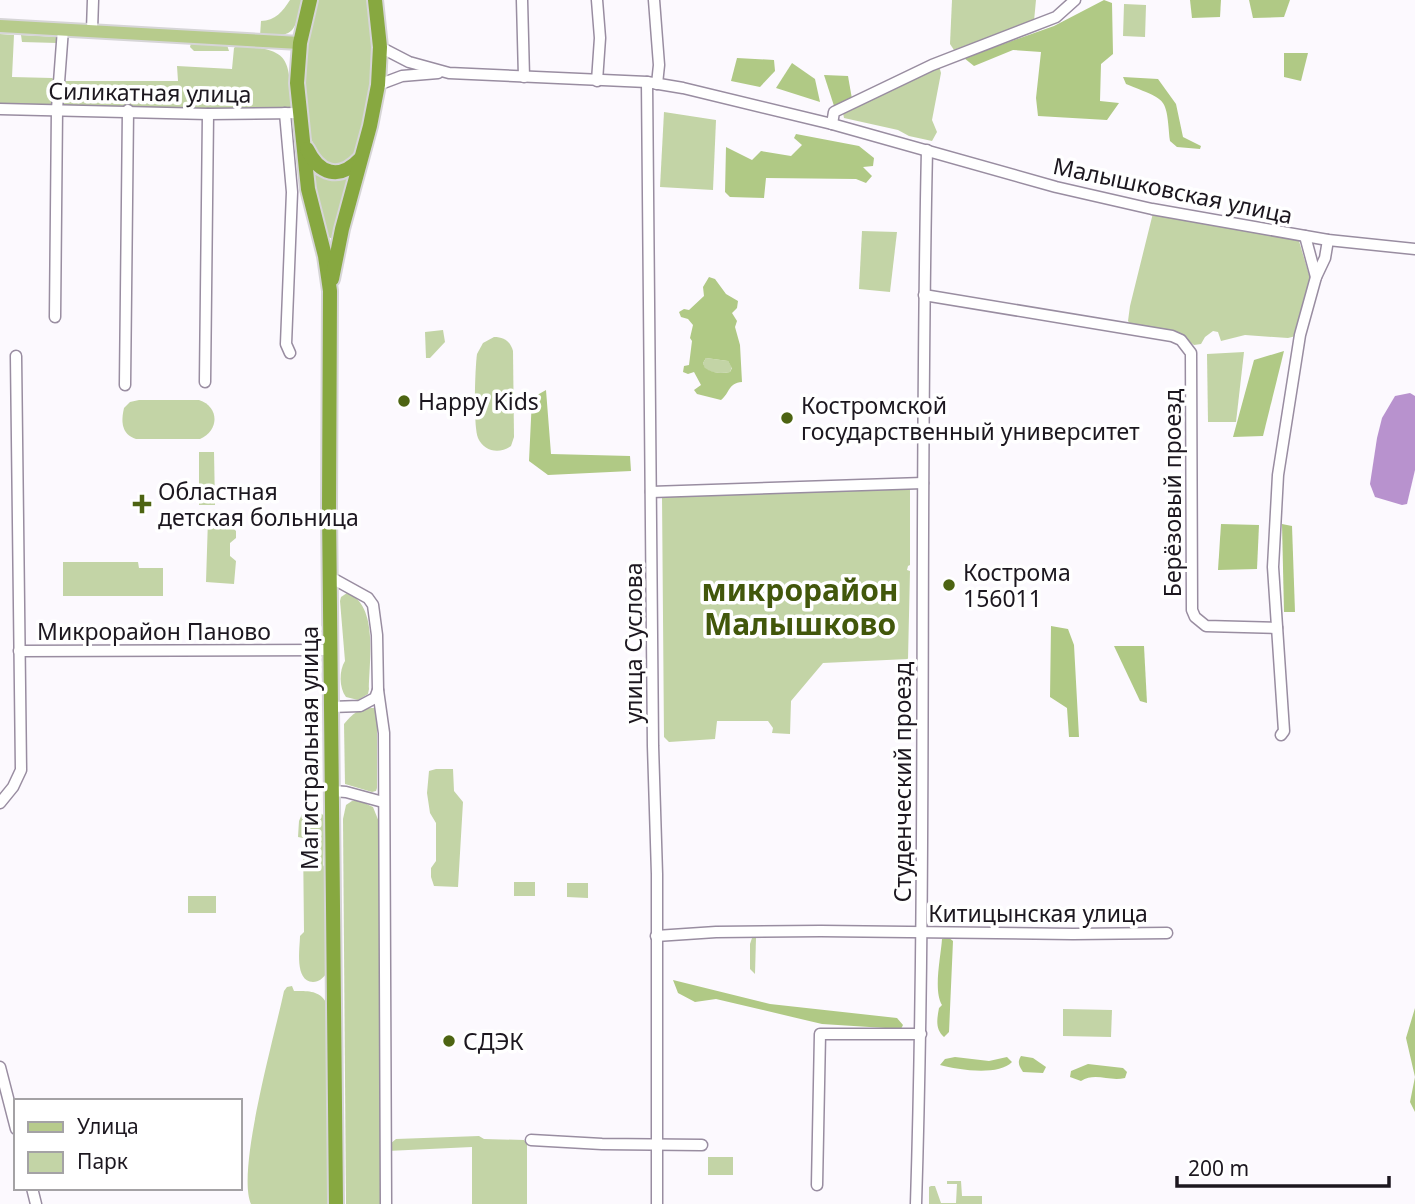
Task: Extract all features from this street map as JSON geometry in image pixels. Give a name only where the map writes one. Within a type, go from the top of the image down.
[{"type":"highway","name":"Магистральная улица","points":[[310,0],[300,43],[292,113],[304,143],[308,189],[325,256],[330,291],[336,1204]]},
{"type":"highway","name":"Магистральная улица","points":[[330,291],[342,229],[370,126],[378,85],[380,47],[375,0]]},
{"type":"highway","points":[[304,143],[313,161],[328,172],[345,170],[360,159]]},
{"type":"main road","points":[[0,26],[300,43]]},
{"type":"street","points":[[92,30],[93,0]]},
{"type":"street","points":[[523,0],[524,77]]},
{"type":"street","points":[[597,0],[600,38],[597,80]]},
{"type":"street","name":"улица Суслова","points":[[654,0],[659,65],[652,83],[651,492],[657,1204]]},
{"type":"street","points":[[832,124],[834,112],[946,58],[1056,17],[1075,0]]},
{"type":"street","points":[[55,317],[57,109],[63,29]]},
{"type":"street","points":[[380,47],[408,62],[449,73]]},
{"type":"street","points":[[378,85],[402,76],[449,73]]},
{"type":"street","name":"Малышковская улица","points":[[449,73],[652,83],[725,96],[1056,187],[1140,206],[1328,240],[1415,249]]},
{"type":"street","name":"Силикатная улица","points":[[0,108],[208,114],[292,113]]},
{"type":"street","points":[[125,385],[128,110]]},
{"type":"street","points":[[290,353],[286,344],[292,113]]},
{"type":"street","points":[[205,382],[208,114]]},
{"type":"street","name":"Студенческий проезд","points":[[916,1204],[921,932],[923,295],[927,150]]},
{"type":"street","points":[[1305,236],[1316,276]]},
{"type":"street","points":[[1281,735],[1284,730],[1273,567],[1278,475],[1300,335],[1316,276],[1325,258],[1328,240]]},
{"type":"street","name":"Берёзовый проезд","points":[[923,295],[1172,336],[1181,340],[1191,353],[1192,610],[1195,617],[1206,626],[1278,628]]},
{"type":"street","name":"Микрорайон Паново","points":[[16,356],[19,651],[331,650]]},
{"type":"street","points":[[651,492],[923,483]]},
{"type":"street","points":[[330,577],[368,598],[375,614],[378,690],[384,733],[386,1204]]},
{"type":"street","points":[[0,803],[13,787],[21,770],[19,651]]},
{"type":"street","points":[[331,707],[360,706],[375,698],[378,690]]},
{"type":"street","points":[[333,791],[383,802]]},
{"type":"street","name":"Китицынская улица","points":[[656,936],[716,932],[1167,933]]},
{"type":"street","points":[[817,1185],[820,1034],[920,1034]]},
{"type":"street","points":[[0,1068],[14,1121]]},
{"type":"street","points":[[531,1140],[702,1145]]},
{"type":"green space","points":[[290,0],[304,0],[291,31],[281,35],[260,36],[261,21],[278,15]]},
{"type":"green space","points":[[317,0],[369,0],[374,32],[373,88],[356,155],[342,166],[324,164],[314,147],[304,106],[305,62]]},
{"type":"green space","points":[[952,0],[1036,0],[1034,21],[954,50],[950,44]]},
{"type":"green space","points":[[1104,0],[1112,3],[1113,54],[1101,64],[1100,101],[1119,103],[1107,120],[1038,116],[1036,98],[1041,52],[1013,50],[974,66],[964,58],[1054,26]]},
{"type":"green space","points":[[1190,0],[1221,0],[1220,17],[1192,18]]},
{"type":"green space","points":[[1249,0],[1290,0],[1284,17],[1253,18]]},
{"type":"green space","points":[[1124,4],[1146,5],[1145,37],[1123,36]]},
{"type":"green space","points":[[0,34],[14,35],[12,77],[52,78],[56,81],[54,104],[0,106]]},
{"type":"green space","points":[[21,35],[58,37],[57,43],[22,42]]},
{"type":"green space","points":[[191,43],[227,45],[229,51],[194,51],[190,47]]},
{"type":"green space","points":[[237,45],[268,50],[284,59],[292,108],[232,110],[65,107],[61,103],[62,84],[65,81],[178,81],[177,66],[232,69],[234,48]]},
{"type":"green space","points":[[1284,53],[1308,53],[1301,81],[1284,77]]},
{"type":"green space","points":[[737,58],[774,60],[775,71],[760,87],[731,81]]},
{"type":"green space","points":[[792,63],[815,79],[820,102],[776,88]]},
{"type":"green space","points":[[939,66],[941,73],[932,120],[937,132],[932,141],[844,118],[843,113]]},
{"type":"green space","points":[[824,75],[848,76],[852,99],[835,109]]},
{"type":"green space","points":[[1123,77],[1158,79],[1176,104],[1183,137],[1201,146],[1200,149],[1177,147],[1170,141],[1162,102],[1126,84]]},
{"type":"green space","points":[[664,112],[716,120],[713,190],[660,187]]},
{"type":"green space","points":[[796,134],[859,146],[874,158],[873,166],[863,167],[872,176],[866,183],[856,179],[766,178],[764,198],[730,197],[725,192],[726,147],[752,160],[761,151],[791,156],[802,145],[794,138]]},
{"type":"green space","points":[[313,174],[328,179],[351,175],[333,239],[328,237]]},
{"type":"green space","points":[[1153,213],[1299,241],[1310,278],[1296,336],[1288,338],[1245,335],[1221,341],[1218,332],[1213,331],[1201,344],[1194,345],[1183,337],[1131,325],[1128,321],[1130,306]]},
{"type":"green space","points":[[862,231],[897,232],[890,292],[859,289]]},
{"type":"green space","points":[[709,277],[715,279],[726,294],[738,301],[737,308],[732,313],[737,321],[735,327],[740,345],[742,382],[732,386],[721,400],[697,394],[694,390],[701,385],[694,372],[683,372],[684,366],[689,365],[693,325],[688,319],[681,317],[679,312],[689,310],[704,296],[703,287]],"holes":[[[706,358],[728,361],[732,368],[730,372],[723,373],[708,370],[703,363]]]},
{"type":"green space","points":[[443,330],[445,342],[430,358],[426,358],[425,332]]},
{"type":"green space","points":[[494,337],[506,340],[513,351],[514,437],[511,446],[497,451],[488,449],[478,438],[475,410],[477,354],[483,343]]},
{"type":"green space","points":[[1284,351],[1263,436],[1233,437],[1254,360]]},
{"type":"green space","points":[[1244,352],[1236,422],[1208,422],[1207,354]]},
{"type":"green space","points":[[706,358],[728,361],[732,367],[730,372],[717,373],[705,369],[703,363]]},
{"type":"green space","points":[[546,390],[551,454],[630,456],[631,471],[548,475],[529,461],[532,398]]},
{"type":"green space","points":[[199,400],[206,403],[214,413],[214,425],[211,431],[200,439],[136,439],[127,434],[122,418],[124,408],[130,402]]},
{"type":"green space","points":[[199,452],[214,452],[215,505],[199,505]]},
{"type":"green space","points":[[910,486],[908,659],[823,663],[791,701],[790,734],[772,733],[773,728],[768,721],[717,721],[715,739],[669,742],[664,737],[662,496]]},
{"type":"green space","points":[[208,519],[224,519],[236,531],[236,538],[230,543],[230,556],[236,561],[234,584],[206,582]]},
{"type":"green space","points":[[1221,524],[1259,525],[1257,569],[1218,570]]},
{"type":"green space","points":[[1282,524],[1292,526],[1295,612],[1284,612]]},
{"type":"green space","points":[[63,562],[138,562],[139,568],[163,568],[163,596],[63,596]]},
{"type":"green space","points":[[347,593],[357,599],[364,609],[370,635],[369,689],[368,694],[358,700],[346,697],[341,684],[345,661],[340,601]]},
{"type":"green space","points":[[1051,626],[1068,629],[1074,645],[1079,737],[1069,737],[1067,708],[1050,697]]},
{"type":"green space","points":[[1114,646],[1144,646],[1147,703],[1140,701]]},
{"type":"green space","points":[[375,708],[377,788],[372,792],[345,784],[344,724],[357,712]]},
{"type":"green space","points":[[453,769],[454,791],[463,802],[458,887],[434,886],[431,877],[431,868],[436,861],[436,823],[430,813],[427,793],[429,771]]},
{"type":"green space","points":[[352,801],[360,801],[373,807],[379,822],[382,1204],[346,1204],[343,819],[346,805]]},
{"type":"green space","points":[[315,810],[325,816],[323,865],[326,870],[327,973],[313,982],[303,976],[299,963],[300,936],[304,932],[303,838],[298,837],[302,814]]},
{"type":"green space","points":[[514,882],[535,882],[535,896],[514,896]]},
{"type":"green space","points":[[567,883],[588,883],[588,898],[567,897]]},
{"type":"green space","points":[[188,896],[216,896],[216,913],[188,913]]},
{"type":"green space","points":[[755,937],[755,974],[750,969],[750,944]]},
{"type":"green space","points":[[948,937],[953,941],[949,1032],[944,1037],[937,1024],[939,1008],[942,1005],[938,982],[942,939]]},
{"type":"green space","points":[[673,980],[770,1004],[897,1018],[903,1025],[901,1029],[822,1024],[716,999],[695,1002],[678,993]]},
{"type":"green space","points":[[292,986],[294,991],[309,991],[321,996],[327,1004],[328,1204],[251,1204],[248,1187],[249,1163],[258,1101],[284,991]]},
{"type":"green space","points":[[1415,1008],[1415,1077],[1406,1038]]},
{"type":"green space","points":[[1063,1009],[1112,1010],[1111,1037],[1063,1036]]},
{"type":"green space","points":[[1021,1056],[1033,1058],[1046,1067],[1043,1073],[1023,1072],[1019,1064]]},
{"type":"green space","points":[[955,1057],[989,1061],[1007,1057],[1012,1062],[998,1069],[988,1070],[967,1070],[940,1065],[945,1059]]},
{"type":"green space","points":[[1088,1064],[1123,1068],[1127,1072],[1125,1078],[1119,1079],[1092,1077],[1081,1081],[1070,1077],[1071,1071]]},
{"type":"green space","points":[[1415,1077],[1415,1112],[1410,1102]]},
{"type":"green space","points":[[479,1136],[484,1139],[524,1140],[527,1144],[527,1204],[472,1204],[472,1147],[387,1151],[396,1139]]},
{"type":"green space","points":[[708,1157],[733,1157],[733,1175],[708,1175]]},
{"type":"green space","points":[[947,1181],[961,1181],[962,1196],[982,1196],[982,1204],[929,1204],[931,1186],[935,1186],[941,1203],[956,1203],[957,1184],[947,1184]]},
{"type":"shaded area","points":[[1410,393],[1415,396],[1415,470],[1407,504],[1402,505],[1375,497],[1370,484],[1382,418],[1395,396]]},
{"type":"place","name":"Happy Kids","points":[[404,401]]},
{"type":"place","name":"Костромской государственный университет","points":[[787,418]]},
{"type":"place","name":"Областная детская больница","points":[[142,504]]},
{"type":"place","name":"Кострома 156011","points":[[949,585]]},
{"type":"place","name":"СДЭК","points":[[449,1041]]},
{"type":"district","name":"микрорайон Малышково","points":[[800,606]]}]
